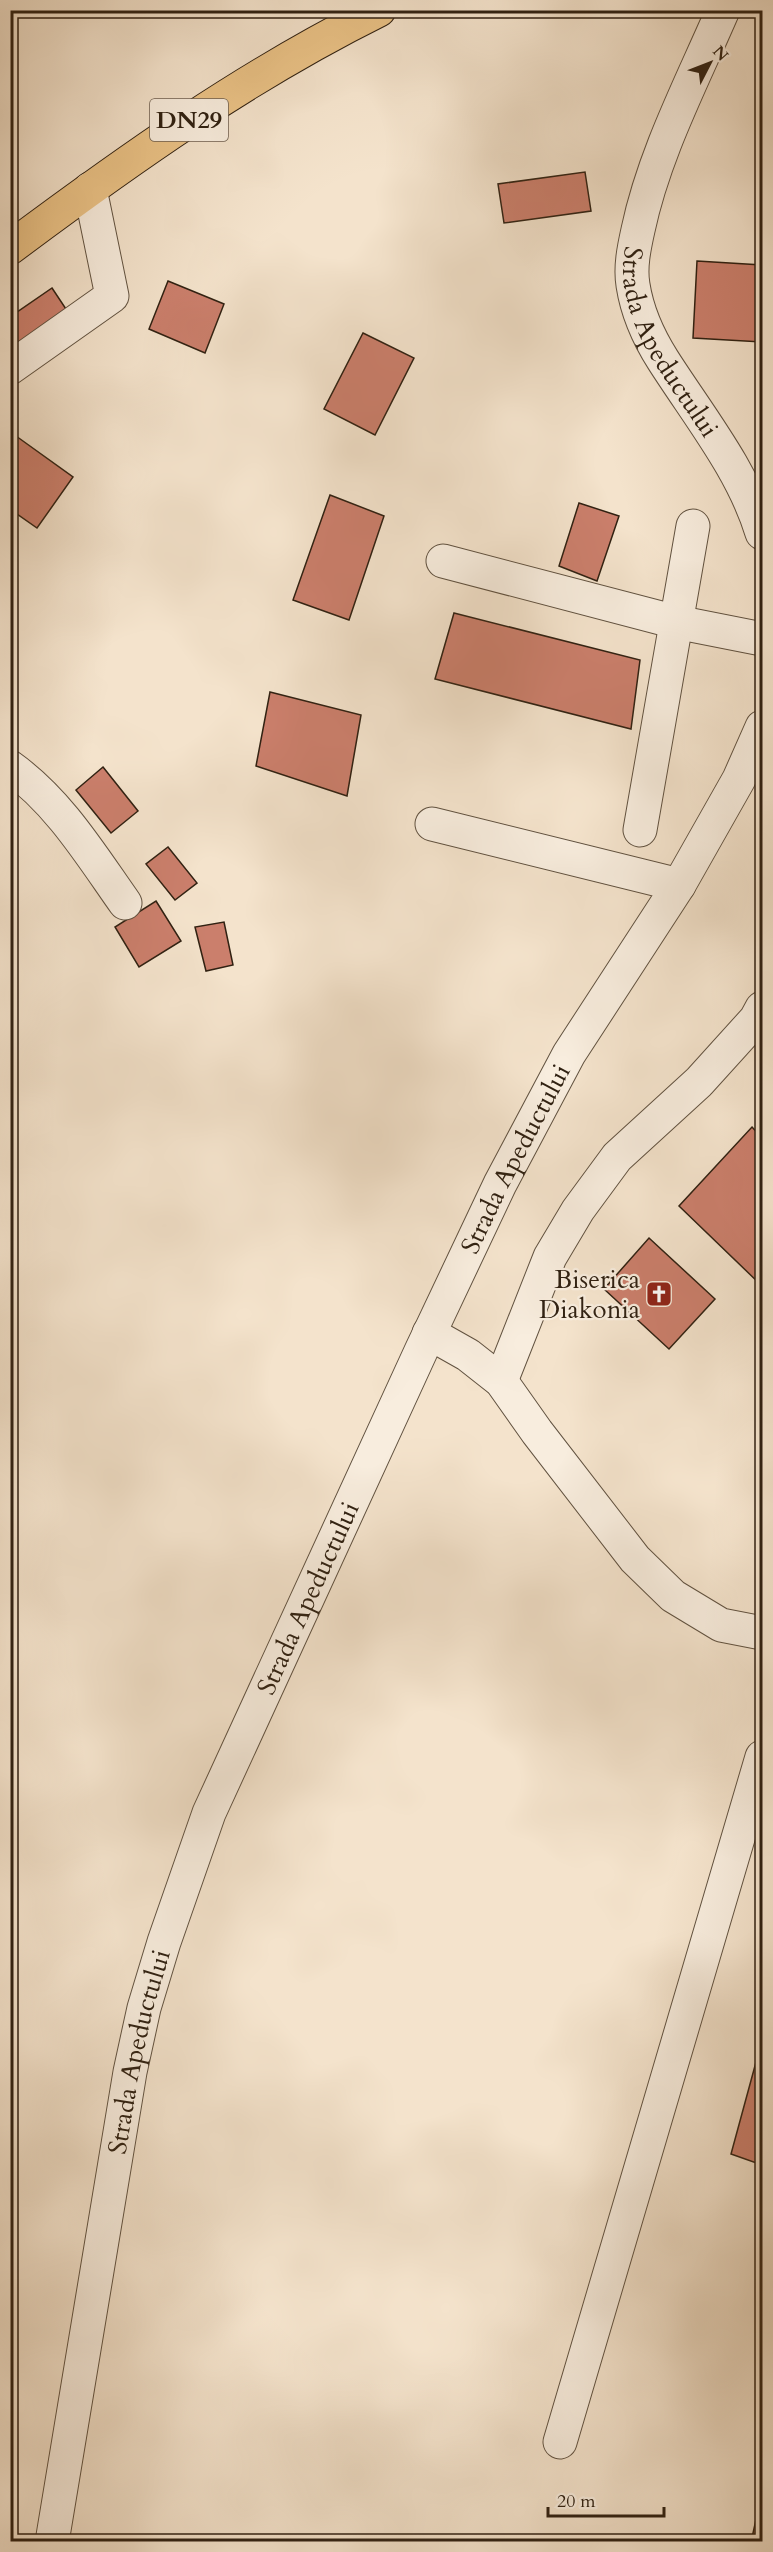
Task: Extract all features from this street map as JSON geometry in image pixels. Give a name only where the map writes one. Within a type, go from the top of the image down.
[{"type":"main road","name":"DN29","points":[[10,248],[228,93],[379,10]]},
{"type":"street","name":"Strada Apeductului","points":[[723,10],[657,161],[642,208],[634,251],[633,284],[642,320],[660,355],[732,467],[756,511],[762,533]]},
{"type":"street","points":[[10,368],[112,296],[90,189]]},
{"type":"street","points":[[640,830],[693,526]]},
{"type":"street","points":[[443,561],[676,622],[762,639]]},
{"type":"street","name":"Strada Apeductului","points":[[52,2541],[130,2072],[144,2008],[164,1942],[209,1813],[429,1333],[500,1184],[569,1054],[678,885],[739,779],[762,727]]},
{"type":"street","points":[[10,767],[45,796],[65,819],[125,903]]},
{"type":"street","points":[[432,824],[678,885]]},
{"type":"street","points":[[501,1381],[550,1257],[578,1210],[617,1157],[699,1082],[756,1019],[762,1008]]},
{"type":"street","points":[[429,1333],[468,1355],[501,1381],[537,1432],[636,1559],[673,1596],[721,1625],[762,1634]]},
{"type":"street","points":[[560,2442],[762,1757]]},
{"type":"building","points":[[585,172],[591,211],[504,223],[498,184]]},
{"type":"building","points":[[697,261],[762,265],[762,342],[693,338]]},
{"type":"building","points":[[168,281],[224,304],[205,353],[149,329]]},
{"type":"building","points":[[52,288],[68,312],[10,351],[10,317]]},
{"type":"building","points":[[363,333],[414,358],[375,435],[324,409]]},
{"type":"building","points":[[16,436],[73,477],[37,528],[10,509],[10,444]]},
{"type":"building","points":[[330,495],[384,516],[349,620],[293,600]]},
{"type":"building","points":[[579,503],[619,516],[597,581],[559,566]]},
{"type":"building","points":[[454,613],[640,660],[631,729],[435,679]]},
{"type":"building","points":[[270,692],[361,715],[347,796],[256,766]]},
{"type":"building","points":[[103,767],[138,811],[111,833],[76,790]]},
{"type":"building","points":[[168,847],[197,883],[175,900],[146,864]]},
{"type":"building","points":[[156,901],[181,941],[139,967],[115,927]]},
{"type":"building","points":[[224,922],[233,965],[206,971],[195,927]]},
{"type":"building","points":[[752,1127],[762,1138],[762,1286],[679,1206]]},
{"type":"building","name":"Biserica Diakonia","points":[[649,1238],[715,1299],[669,1349],[604,1289]]},
{"type":"building","points":[[762,2040],[762,2165],[731,2154]]},
{"type":"building","points":[[762,2493],[762,2542],[751,2542]]},
{"type":"place","name":"Biserica Diakonia","points":[[659,1294]]}]
